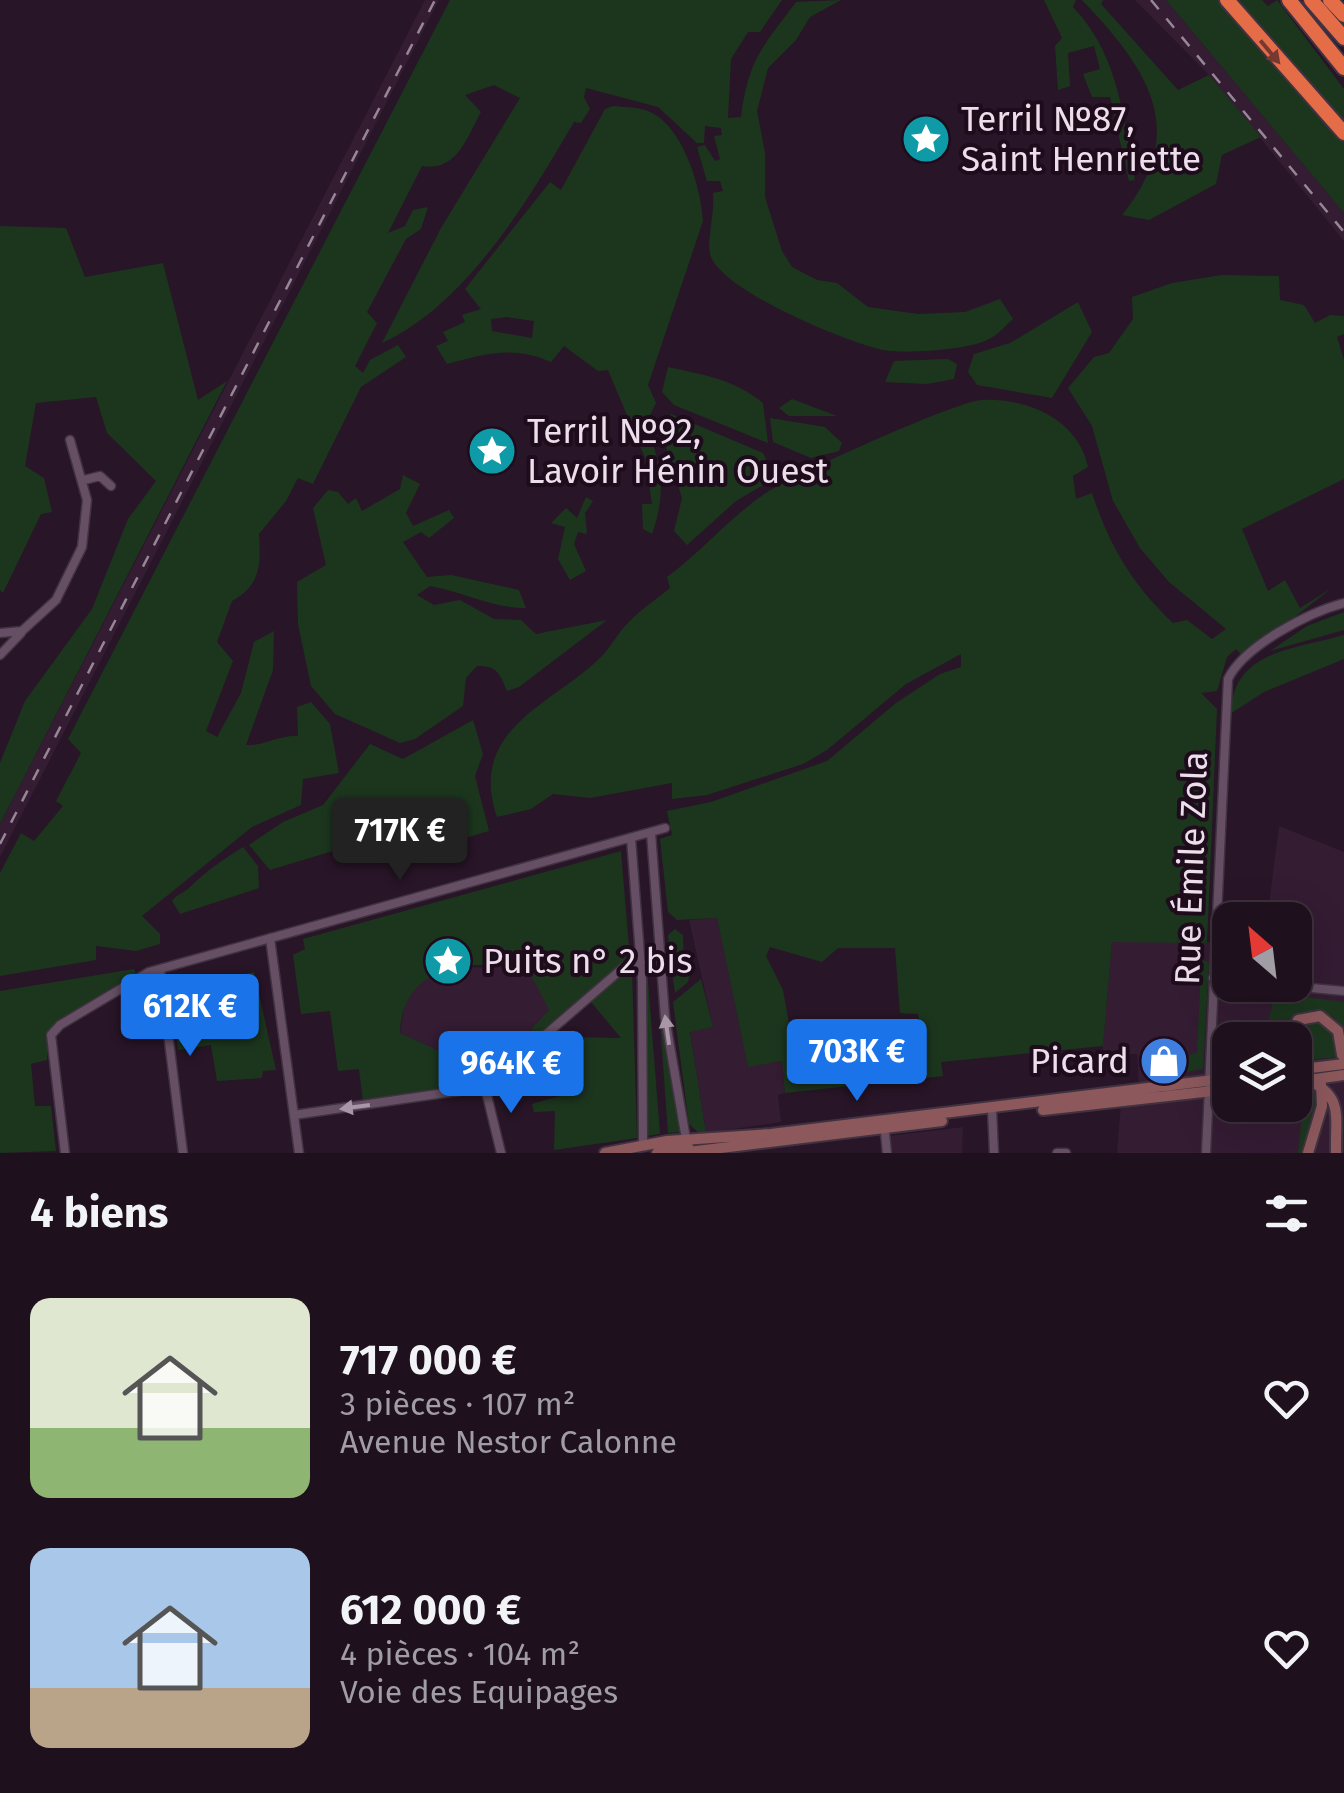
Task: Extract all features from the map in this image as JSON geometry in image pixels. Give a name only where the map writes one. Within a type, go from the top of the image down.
[{"type":"highway","points":[[1227,0],[1344,133]]},
{"type":"highway","points":[[1289,0],[1344,71]]},
{"type":"highway","points":[[1311,0],[1344,38]]},
{"type":"highway","points":[[1330,0],[1344,16]]},
{"type":"main road","points":[[1297,1022],[1320,1016],[1335,1027],[1343,1060],[1312,1068]]},
{"type":"main road","points":[[1312,1065],[1317,1068]]},
{"type":"main road","points":[[1312,1079],[1344,1074]]},
{"type":"main road","points":[[1312,1081],[1322,1084],[1338,1106],[1336,1153]]},
{"type":"main road","points":[[633,1153],[1210,1084]]},
{"type":"main road","points":[[1308,1153],[1322,1106],[1322,1084]]},
{"type":"main road","points":[[676,1147],[885,1125]]},
{"type":"main road","points":[[605,1153],[651,1150]]},
{"type":"street","points":[[0,654],[56,600],[82,547],[87,520],[84,480],[70,440]]},
{"type":"street","points":[[84,480],[100,476],[111,486]]},
{"type":"street","name":"Rue Émile Zola","points":[[1217,902],[1226,686],[1239,663],[1288,626],[1344,603]]},
{"type":"street","points":[[0,633],[22,631]]},
{"type":"street","points":[[65,1153],[51,1035],[60,1025],[160,969],[665,828]]},
{"type":"street","points":[[650,833],[676,1147]]},
{"type":"street","points":[[631,838],[651,1150]]},
{"type":"street","points":[[270,938],[299,1153]]},
{"type":"street","points":[[294,1115],[484,1087],[624,968],[641,962]]},
{"type":"street","points":[[160,969],[182,1153]]},
{"type":"street","points":[[1312,988],[1344,991]]},
{"type":"street","name":"Rue Émile Zola","points":[[1206,1153],[1213,1002]]},
{"type":"street","points":[[484,1087],[501,1153]]},
{"type":"street","points":[[992,1112],[994,1153]]},
{"type":"street","points":[[885,1125],[887,1153]]},
{"type":"street","points":[[1057,1153],[1066,1153]]},
{"type":"shaded area","points":[[425,0],[439,0],[0,857],[0,824]]},
{"type":"shaded area","points":[[1135,0],[1166,0],[1344,213],[1344,241],[1209,75]]},
{"type":"shaded area","points":[[1279,826],[1344,852],[1344,1153],[1117,1153],[1121,1104],[1140,1102],[1137,1054],[1102,1055],[1112,942],[1212,942],[1212,1002],[1312,1002],[1312,902],[1269,902]]},
{"type":"shaded area","points":[[717,918],[748,1066],[782,1061],[785,1093],[778,1095],[781,1122],[706,1133],[690,1031],[713,1027],[689,920]]},
{"type":"shaded area","points":[[441,969],[529,969],[549,1010],[531,1029],[538,1036],[488,1079],[475,1084],[473,1066],[400,1033],[405,1002],[419,983]]},
{"type":"shaded area","points":[[963,1127],[962,1153],[889,1153],[889,1136]]},
{"type":"green space","points":[[450,0],[782,0],[760,32],[748,32],[731,59],[728,118],[741,117],[753,67],[796,2],[841,0],[810,17],[796,40],[768,68],[757,111],[765,153],[765,197],[782,251],[792,267],[817,280],[837,283],[868,307],[918,314],[965,312],[1000,299],[1013,319],[980,343],[937,350],[893,351],[842,337],[759,298],[719,268],[710,254],[713,193],[723,191],[720,181],[707,181],[697,147],[705,145],[715,161],[720,159],[714,136],[722,135],[721,128],[705,126],[704,143],[697,143],[658,107],[586,88],[584,97],[590,109],[581,123],[574,122],[493,247],[442,303],[382,343],[441,228],[520,98],[494,85],[465,95],[481,112],[452,158],[444,164],[422,166],[388,233],[405,226],[413,210],[428,207],[421,229],[406,239],[367,312],[377,323],[355,366],[363,373],[370,360],[398,345],[406,357],[361,387],[313,484],[298,478],[286,501],[259,534],[260,555],[254,581],[232,601],[217,642],[233,661],[206,731],[217,737],[241,693],[254,642],[274,631],[273,670],[246,745],[298,736],[297,707],[311,702],[330,724],[339,773],[303,779],[301,805],[252,827],[142,916],[160,934],[160,944],[136,951],[96,946],[96,960],[0,976],[0,873],[21,833],[34,841],[63,806],[56,801],[81,753],[68,739]]},
{"type":"green space","points":[[1044,0],[1076,0],[1073,7],[1100,45],[1117,88],[1135,180],[1129,181],[1110,97],[1092,97],[1083,74],[1100,69],[1094,46],[1068,53],[1070,86],[1058,90],[1055,46],[1062,38]]},
{"type":"green space","points":[[1082,0],[1103,0],[1101,4],[1178,90],[1209,75],[1261,137],[1222,155],[1216,184],[1149,220],[1122,215],[1143,184],[1154,155],[1157,128],[1152,101],[1125,50]]},
{"type":"green space","points":[[1166,0],[1221,0],[1344,140],[1344,213]]},
{"type":"green space","points":[[1231,0],[1262,0],[1268,6],[1277,0],[1344,89],[1344,129]]},
{"type":"green space","points":[[613,106],[645,110],[669,127],[694,174],[703,221],[648,385],[656,403],[645,425],[656,453],[661,492],[652,534],[643,529],[642,504],[652,504],[645,458],[608,370],[598,371],[564,346],[551,362],[511,353],[487,354],[447,364],[436,346],[448,341],[443,332],[465,322],[462,315],[481,309],[465,289],[550,182],[561,190],[605,109]],"holes":[[[491,319],[534,321],[532,338],[492,331]]]},
{"type":"green space","points":[[0,226],[66,228],[85,277],[163,263],[198,400],[227,381],[0,824],[0,763],[25,701],[92,609],[128,519],[156,481],[107,433],[96,397],[36,403],[25,466],[44,478],[52,512],[41,514],[3,593],[0,590]]},
{"type":"green space","points":[[1222,275],[1279,276],[1280,300],[1304,305],[1315,323],[1330,315],[1344,316],[1344,334],[1337,337],[1344,360],[1344,479],[1242,529],[1268,591],[1285,580],[1300,608],[1332,588],[1243,657],[1236,649],[1227,657],[1217,691],[1201,693],[1217,709],[1207,943],[1112,942],[1103,1046],[941,1062],[943,1076],[785,1093],[782,1061],[748,1067],[717,918],[677,920],[668,912],[660,839],[672,835],[667,811],[711,802],[827,761],[896,703],[940,674],[961,667],[961,654],[906,684],[827,750],[803,764],[707,795],[672,799],[672,783],[590,798],[553,794],[531,809],[497,817],[491,787],[494,762],[504,740],[519,722],[600,658],[634,617],[670,588],[667,577],[766,493],[874,441],[982,400],[1033,408],[1062,424],[1074,436],[1088,467],[1073,476],[1076,499],[1092,493],[1124,564],[1158,608],[1173,623],[1187,620],[1212,639],[1226,629],[1169,582],[1140,548],[1113,501],[1092,426],[1068,388],[1094,357],[1109,353],[1133,319],[1132,297],[1172,283]],"holes":[[[770,947],[822,962],[838,948],[895,948],[900,1013],[918,1014],[920,1024],[791,1035],[783,990],[766,956]]]},
{"type":"green space","points":[[1078,302],[1092,332],[1052,398],[977,385],[968,372],[974,354],[1010,343]]},
{"type":"green space","points":[[948,359],[957,364],[954,379],[927,384],[885,382],[894,361]]},
{"type":"green space","points":[[668,367],[730,383],[763,403],[768,443],[674,405],[662,392]]},
{"type":"green space","points":[[792,399],[837,416],[789,416],[779,408]]},
{"type":"green space","points":[[671,414],[763,453],[775,478],[736,501],[687,545],[674,531],[682,498],[660,428]]},
{"type":"green space","points":[[770,418],[825,427],[842,443],[839,451],[811,458],[773,442]]},
{"type":"green space","points":[[403,475],[420,484],[406,513],[413,526],[449,510],[454,518],[429,538],[421,532],[403,542],[427,577],[451,575],[519,590],[526,608],[430,586],[417,595],[434,605],[460,600],[494,619],[521,620],[536,634],[607,620],[519,687],[507,691],[497,672],[477,666],[466,678],[463,706],[415,739],[400,743],[335,714],[311,686],[298,624],[297,582],[326,565],[313,508],[328,490],[338,492],[348,504],[356,498],[362,511],[400,489]]},
{"type":"green space","points":[[586,497],[593,501],[585,513],[587,534],[578,532],[574,544],[586,571],[570,580],[558,559],[565,527],[551,523],[566,508],[577,518]]},
{"type":"green space","points":[[1344,612],[1344,630],[1270,651],[1307,626]]},
{"type":"green space","points":[[1344,635],[1344,659],[1264,692],[1230,714],[1234,693],[1254,665],[1286,650]]},
{"type":"green space","points":[[473,720],[483,754],[475,776],[489,831],[452,842],[449,830],[413,811],[384,819],[356,844],[270,870],[249,845],[283,822],[323,805],[370,744],[403,759]]},
{"type":"green space","points":[[243,847],[258,866],[259,888],[180,914],[174,898]]},
{"type":"green space","points":[[621,851],[630,959],[538,1036],[531,1029],[549,1010],[528,969],[464,966],[427,979],[413,992],[404,1009],[400,1033],[473,1066],[475,1084],[363,1101],[359,1069],[338,1071],[330,1011],[301,1014],[293,955],[305,949],[303,939]]},
{"type":"green space","points":[[653,926],[681,1132],[668,1133]]},
{"type":"green space","points":[[675,929],[683,935],[684,966],[691,968],[688,982],[675,993],[669,951],[675,947],[669,947],[668,935]]},
{"type":"green space","points":[[643,955],[660,1134],[646,1136]]},
{"type":"green space","points":[[1194,958],[1209,962],[1203,1069],[1147,1079],[1147,1068],[1182,1069],[1190,1054],[1197,1053],[1201,968],[1193,964]]},
{"type":"green space","points":[[134,969],[137,976],[49,1030],[47,1060],[31,1064],[35,1106],[51,1106],[56,1151],[0,1153],[0,991]]},
{"type":"green space","points":[[624,969],[632,970],[637,1138],[554,1150],[555,1111],[534,1112],[532,1104],[560,1096],[565,1037],[621,1038],[591,1002]]},
{"type":"green space","points":[[254,972],[276,1070],[263,1071],[262,1078],[217,1081],[211,1045],[178,1050],[171,991]]},
{"type":"green space","points":[[701,979],[713,1027],[690,1032],[706,1133],[700,1134],[689,1124],[673,1002]]},
{"type":"green space","points":[[1312,998],[1344,1002],[1344,1032],[1334,1017],[1313,1010],[1290,1022],[1268,1022],[1273,1002],[1312,1002]]},
{"type":"green space","points":[[1311,1022],[1332,1031],[1337,1057],[1312,1059]]},
{"type":"green space","points":[[1312,1088],[1319,1088],[1319,1105],[1305,1153],[1298,1153],[1301,1122],[1312,1122]]},
{"type":"railway","points":[[0,844],[435,0]]},
{"type":"railway","points":[[1151,0],[1344,232]]},
{"type":"place","name":"Terril №87, Saint Henriette","points":[[926,139]]},
{"type":"place","name":"Terril №92, Lavoir Hénin Ouest","points":[[492,451]]},
{"type":"place","name":"Puits n° 2 bis","points":[[448,961]]},
{"type":"place","name":"Picard","points":[[1164,1061]]}]
